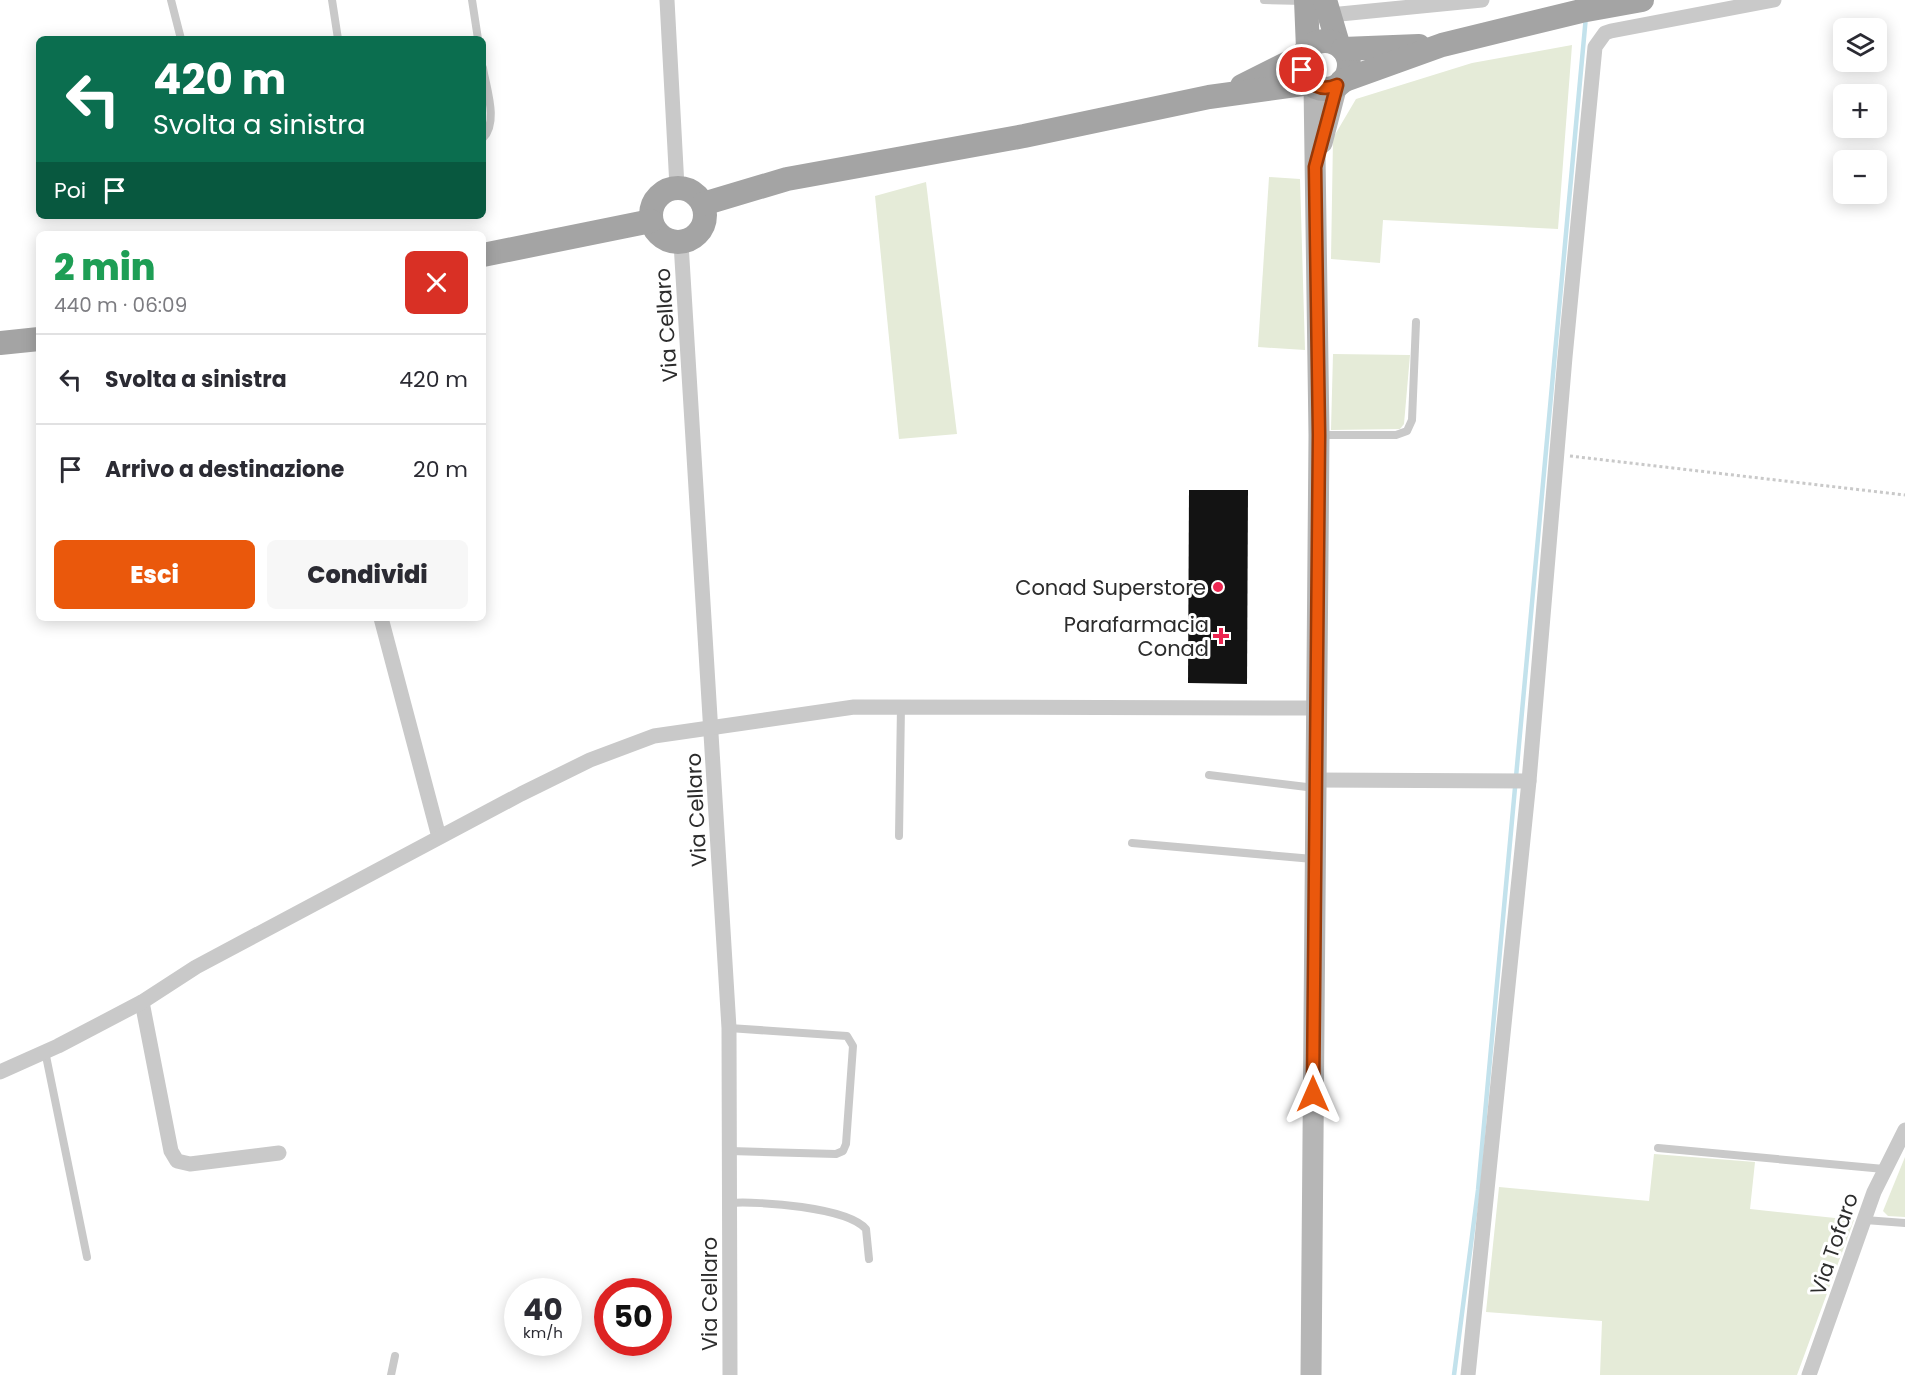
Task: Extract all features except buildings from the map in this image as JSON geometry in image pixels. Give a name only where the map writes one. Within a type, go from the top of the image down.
[{"type":"main road","points":[[703,204],[787,179],[1024,136],[1226,94],[1326,84],[1442,45],[1587,10],[1642,0]]},
{"type":"main road","points":[[1311,1375],[1319,435],[1315,167],[1326,84],[1349,69],[1347,55],[1317,4]]},
{"type":"main road","points":[[1317,4],[1302,70],[1326,84]]},
{"type":"main road","points":[[1226,94],[1325,41],[1340,46],[1442,45]]},
{"type":"main road","points":[[677,187],[693,192],[703,204],[705,221],[702,229],[690,240],[681,243],[666,240],[659,235],[651,222],[652,205],[656,198],[669,189],[677,187]]},
{"type":"main road","points":[[486,254],[651,222]]},
{"type":"main road","points":[[0,343],[36,339]]},
{"type":"street","points":[[668,0],[677,187]]},
{"type":"street","points":[[1317,4],[1482,0]]},
{"type":"street","points":[[1468,1375],[1520,782],[1557,454],[1595,47],[1605,33],[1611,31],[1774,0]]},
{"type":"street","name":"Via Cellaro","points":[[681,243],[713,726],[729,1028],[730,1375]]},
{"type":"street","points":[[382,621],[438,837]]},
{"type":"street","points":[[0,1072],[45,1052],[142,1002],[196,967],[438,837],[590,760],[654,736],[854,707],[1316,708]]},
{"type":"street","points":[[1315,784],[1520,782]]},
{"type":"street","points":[[142,1002],[171,1151],[177,1161],[190,1164],[279,1153]]},
{"type":"street","name":"Via Tofaro","points":[[1809,1375],[1884,1169],[1905,1130]]},
{"type":"lane","points":[[171,0],[180,36]]},
{"type":"lane","points":[[332,0],[338,36]]},
{"type":"lane","points":[[472,0],[478,36]]},
{"type":"lane","points":[[1270,1],[1317,4]]},
{"type":"lane","points":[[486,87],[491,119],[490,130],[486,135]]},
{"type":"lane","points":[[1319,435],[1396,435],[1407,431],[1412,420],[1416,322]]},
{"type":"lane","points":[[899,836],[901,706]]},
{"type":"lane","points":[[1209,776],[1315,784]]},
{"type":"lane","points":[[1132,843],[1315,859]]},
{"type":"lane","points":[[729,1028],[847,1036],[853,1046],[846,1144],[843,1151],[836,1154],[730,1151]]},
{"type":"lane","points":[[45,1052],[87,1257]]},
{"type":"lane","points":[[1658,1148],[1884,1169]]},
{"type":"lane","points":[[730,1203],[749,1202],[795,1206],[854,1219],[866,1229],[869,1259]]},
{"type":"lane","points":[[1866,1220],[1905,1223]]},
{"type":"lane","points":[[391,1375],[395,1356]]},
{"type":"path","points":[[1557,454],[1905,495]]},
{"type":"green space","points":[[1572,45],[1558,229],[1383,220],[1380,263],[1331,259],[1333,138],[1356,99],[1472,63]]},
{"type":"green space","points":[[1269,177],[1300,179],[1305,350],[1258,347]]},
{"type":"green space","points":[[926,182],[957,434],[899,439],[875,196]]},
{"type":"green space","points":[[1333,354],[1410,355],[1404,424],[1400,429],[1331,430]]},
{"type":"green space","points":[[1654,1154],[1755,1162],[1750,1209],[1854,1220],[1797,1375],[1600,1375],[1602,1321],[1486,1312],[1499,1187],[1649,1201]]},
{"type":"green space","points":[[1905,1157],[1905,1217],[1888,1216],[1883,1211]]},
{"type":"waterway","points":[[1454,1375],[1478,1190],[1586,16]]},
{"type":"place","name":"Conad Superstore","points":[[1218,587]]},
{"type":"place","name":"Parafarmacia Conad","points":[[1221,636]]},
{"type":"route","points":[[1302,70],[1314,86],[1332,88],[1337,85],[1315,167],[1319,435],[1313,1094]]}]
